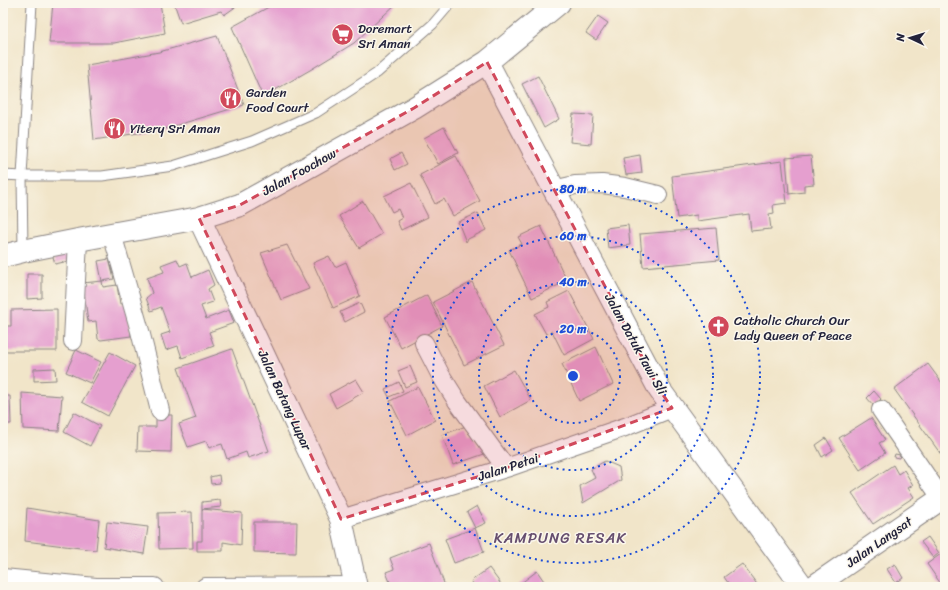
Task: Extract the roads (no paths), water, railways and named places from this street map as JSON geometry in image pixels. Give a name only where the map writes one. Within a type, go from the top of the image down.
[{"type":"street","name":"Jalan Foochow","points":[[13,254],[78,240],[199,218],[240,205],[414,108],[487,62],[560,3]]},
{"type":"street","name":"Jalan Datuk Tawi Sli","points":[[487,62],[658,389],[803,587]]},
{"type":"street","points":[[553,190],[575,185],[602,184],[626,187],[658,195]]},
{"type":"street","name":"Jalan Batang Lupar","points":[[199,218],[341,519],[355,586]]},
{"type":"street","points":[[112,234],[140,331],[160,411]]},
{"type":"street","points":[[73,341],[78,240]]},
{"type":"street","points":[[424,343],[440,374],[457,401],[506,468]]},
{"type":"street","name":"Jalan Petai","points":[[341,519],[506,468],[625,427],[672,408]]},
{"type":"street","points":[[881,410],[943,498]]},
{"type":"street","name":"Jalan Langsat","points":[[813,587],[943,498]]},
{"type":"street","points":[[3,578],[96,587],[155,587]]},
{"type":"street","points":[[205,587],[355,586]]},
{"type":"lane","points":[[13,254],[22,176],[32,3]]},
{"type":"lane","points":[[3,175],[102,176],[173,166],[252,141],[316,113],[377,73],[433,24],[451,3]]},
{"type":"place","name":"Doremart Sri Aman","points":[[342,35]]},
{"type":"place","name":"Garden Food Court","points":[[230,99]]},
{"type":"place","name":"Yitery Sri Aman","points":[[115,128]]},
{"type":"place","name":"Catholic Church Our Lady Queen of Peace","points":[[719,327]]},
{"type":"district","name":"KAMPUNG RESAK","points":[[560,538]]}]
